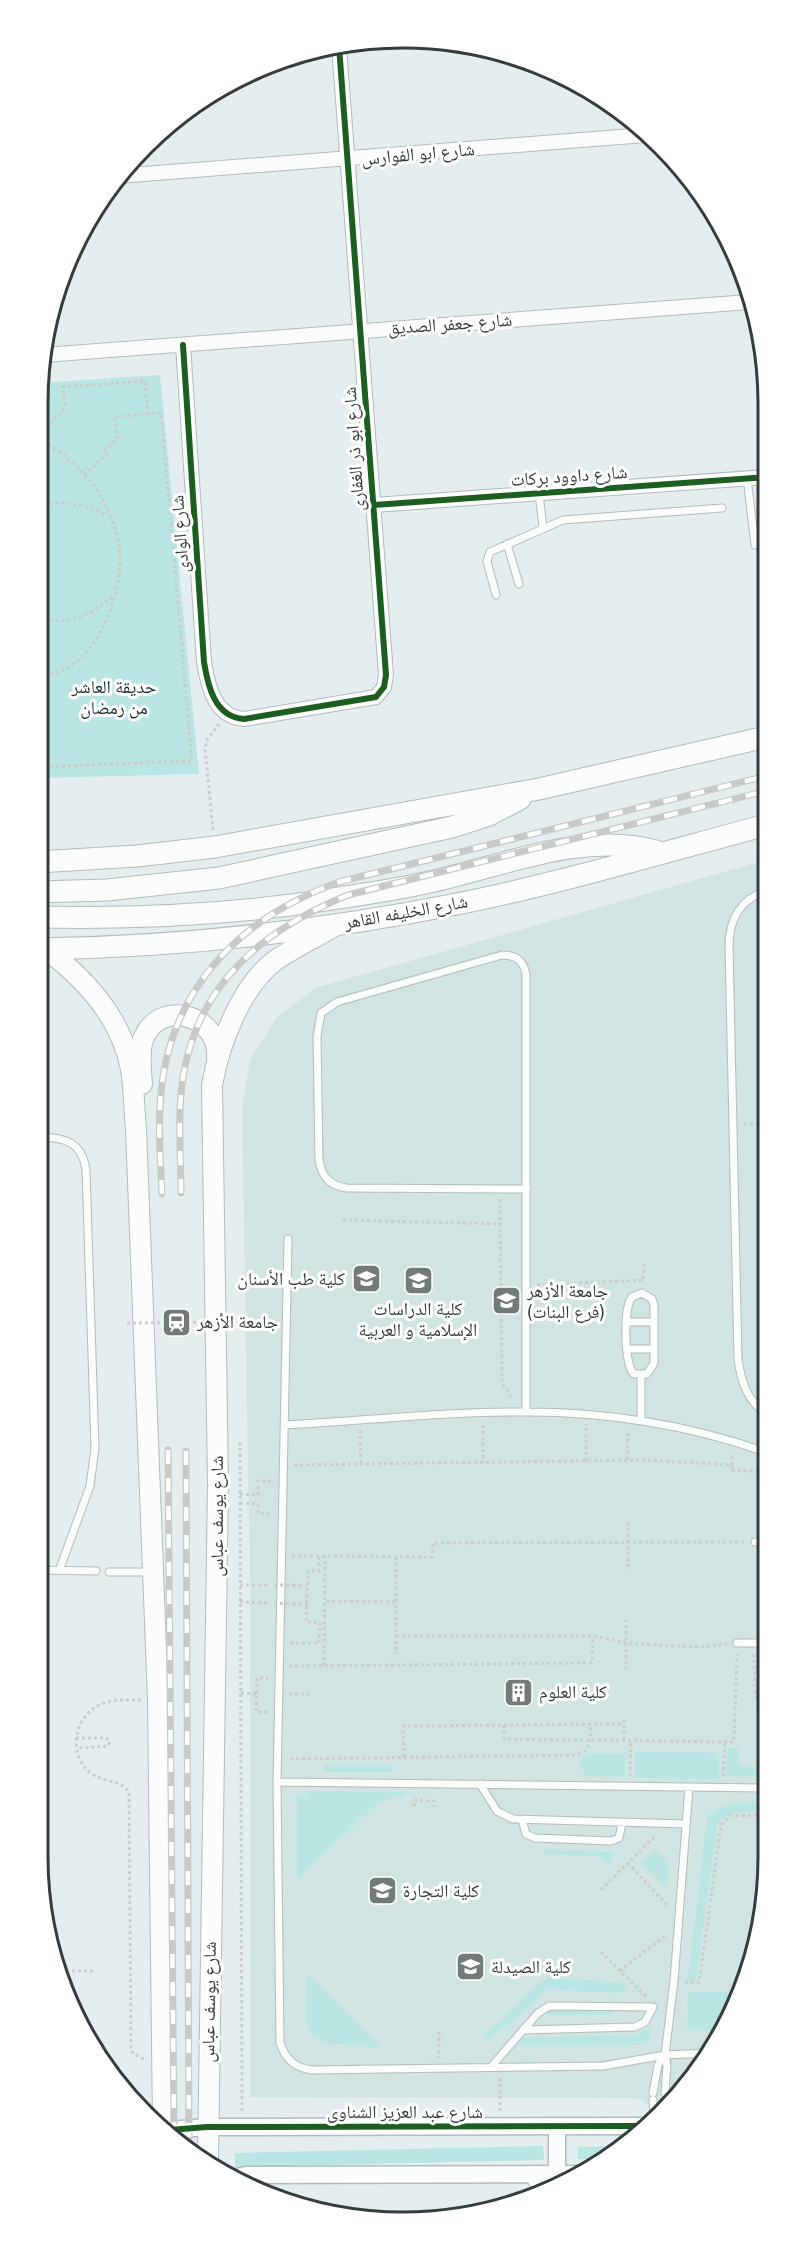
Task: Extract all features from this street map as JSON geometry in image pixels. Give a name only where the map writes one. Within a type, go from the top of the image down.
[{"type":"main road","points":[[48,860],[137,856],[215,846],[539,789],[758,739]]},
{"type":"main road","points":[[48,891],[171,885],[257,870],[471,822],[539,789]]},
{"type":"main road","name":"شارع الخليفه القاهر","points":[[48,948],[211,940],[337,925],[464,902],[758,827]]},
{"type":"main road","points":[[48,917],[149,916],[271,908],[424,883],[584,846],[622,845],[662,853]]},
{"type":"main road","name":"شارع يوسف عباس","points":[[208,2153],[218,1484],[212,1108],[216,1064],[232,1020],[259,979],[275,961],[337,925]]},
{"type":"main road","points":[[48,953],[73,970],[93,992],[118,1032],[130,1068],[136,1129],[158,1700],[163,2118]]},
{"type":"main road","points":[[136,1129],[142,1104],[141,1045],[153,1024],[177,1015],[186,1015],[203,1023],[214,1037],[217,1046],[216,1064]]},
{"type":"street","name":"شارع ابو ذر الغفارى","points":[[228,715],[235,718],[255,717],[370,700],[381,693],[386,675],[340,54]]},
{"type":"street","name":"شارع ابو الفوارس","points":[[131,175],[348,160],[637,136]]},
{"type":"street","name":"شارع جعفر الصديق","points":[[51,354],[743,302]]},
{"type":"street","name":"شارع الوادى","points":[[183,345],[204,662],[209,689],[228,715]]},
{"type":"street","name":"شارع داوود بركات","points":[[374,505],[758,477]]},
{"type":"street","points":[[556,2175],[557,2126]]},
{"type":"street","name":"شارع عبد العزيز الشناوى","points":[[176,2129],[207,2127],[635,2126]]},
{"type":"street","points":[[246,2175],[560,2175]]},
{"type":"street","points":[[532,2175],[538,2185]]},
{"type":"lane","points":[[747,478],[755,545]]},
{"type":"lane","points":[[539,493],[543,528]]},
{"type":"lane","points":[[496,595],[488,554],[543,528],[571,519],[722,508]]},
{"type":"lane","points":[[507,544],[519,584]]},
{"type":"lane","points":[[758,896],[741,906],[731,925],[729,935],[738,1359],[741,1378],[749,1396],[758,1405]]},
{"type":"lane","points":[[526,1412],[527,1189],[526,974],[518,959],[502,955],[328,1006],[318,1023],[317,1036],[319,1160],[321,1171],[327,1180],[346,1188],[527,1189]]},
{"type":"lane","points":[[48,1137],[70,1141],[82,1153],[86,1170],[95,1448],[90,1486],[59,1571]]},
{"type":"lane","points":[[288,1239],[277,1759],[280,2043],[284,2054],[291,2063],[301,2069],[312,2070],[616,2065],[665,2055],[698,2054]]},
{"type":"lane","points":[[642,1293],[652,1299],[654,1349],[652,1369],[641,1376],[629,1369],[627,1322],[628,1301],[636,1294],[642,1293]]},
{"type":"lane","points":[[627,1322],[654,1322]]},
{"type":"lane","points":[[627,1349],[654,1349]]},
{"type":"lane","points":[[641,1376],[641,1421]]},
{"type":"lane","points":[[285,1425],[526,1412],[641,1421],[705,1432],[758,1450]]},
{"type":"lane","points":[[48,1570],[96,1571]]},
{"type":"lane","points":[[109,1572],[153,1572]]},
{"type":"lane","points":[[738,1643],[758,1643]]},
{"type":"lane","points":[[277,1782],[758,1788]]},
{"type":"lane","points":[[480,1784],[497,1811],[504,1816],[522,1820],[686,1824]]},
{"type":"lane","points":[[664,2097],[667,2065],[665,2055],[674,1982],[689,1787]]},
{"type":"lane","points":[[522,1820],[524,1830],[530,1837],[611,1841],[619,1838],[622,1822]]},
{"type":"lane","points":[[490,2067],[538,2013],[556,2005],[653,2007],[648,2018],[635,2027],[524,2030]]},
{"type":"lane","points":[[654,2108],[653,2097],[658,2065],[665,2055]]},
{"type":"path","points":[[48,427],[65,408],[63,387],[145,381],[148,415]]},
{"type":"path","points":[[48,767],[192,761],[160,413],[114,417],[118,438],[105,450],[107,454],[84,474]]},
{"type":"path","points":[[48,445],[64,455],[84,474],[109,516],[120,556],[114,597],[102,628],[82,656],[69,668],[48,674]]},
{"type":"path","points":[[48,504],[72,503],[109,516]]},
{"type":"path","points":[[48,619],[54,621],[77,619],[114,597]]},
{"type":"path","points":[[215,846],[205,750],[212,731],[228,715]]},
{"type":"path","points":[[733,1124],[758,1124]]},
{"type":"path","points":[[500,1189],[502,1383],[510,1393],[510,1412]]},
{"type":"path","points":[[344,1220],[500,1224]]},
{"type":"path","points":[[642,1293],[644,1263]]},
{"type":"path","points":[[542,1284],[643,1280]]},
{"type":"path","points":[[127,1323],[225,1322]]},
{"type":"path","points":[[585,1461],[586,1416]]},
{"type":"path","points":[[627,1461],[629,1420]]},
{"type":"path","points":[[360,1421],[361,1464]]},
{"type":"path","points":[[483,1435],[483,1463]]},
{"type":"path","points":[[240,1442],[242,2127]]},
{"type":"path","points":[[284,1465],[627,1461],[732,1466],[731,1470],[758,1471]]},
{"type":"path","points":[[240,1494],[258,1495],[258,1481],[283,1481]]},
{"type":"path","points":[[240,1503],[258,1504],[258,1513],[283,1514]]},
{"type":"path","points":[[628,1522],[628,1570]]},
{"type":"path","points":[[281,1556],[432,1557],[432,1543],[755,1542]]},
{"type":"path","points":[[319,1643],[320,1622],[306,1622],[308,1571],[319,1571],[320,1556]]},
{"type":"path","points":[[324,1666],[325,1556]]},
{"type":"path","points":[[396,1557],[396,1654]]},
{"type":"path","points":[[240,1584],[307,1586]]},
{"type":"path","points":[[325,1601],[396,1602]]},
{"type":"path","points":[[240,1602],[307,1604]]},
{"type":"path","points":[[626,1620],[626,1670]]},
{"type":"path","points":[[396,1636],[593,1636],[626,1643],[701,1647],[738,1643],[734,1742],[504,1739],[504,1725]]},
{"type":"path","points":[[278,1666],[592,1663],[593,1636]]},
{"type":"path","points":[[279,1643],[324,1644]]},
{"type":"path","points":[[754,1643],[755,1693],[758,1703]]},
{"type":"path","points":[[267,1712],[256,1712],[256,1694],[257,1678],[268,1678]]},
{"type":"path","points":[[241,1693],[256,1694]]},
{"type":"path","points":[[278,1694],[310,1694]]},
{"type":"path","points":[[158,1700],[102,1703],[84,1717],[76,1738],[76,1748],[82,1763],[93,1776],[121,1784],[129,1793],[131,2048],[135,2056],[162,2064]]},
{"type":"path","points":[[404,1757],[404,1726],[624,1722],[624,1740]]},
{"type":"path","points":[[277,1759],[576,1755],[585,1751],[591,1740],[591,1724]]},
{"type":"path","points":[[76,1738],[106,1738],[110,1741],[108,1746],[76,1748]]},
{"type":"path","points":[[630,1786],[631,1740]]},
{"type":"path","points":[[723,1787],[725,1742]]},
{"type":"path","points":[[414,1806],[414,1800],[434,1801],[434,1807]]},
{"type":"path","points":[[674,1982],[699,1983],[721,1825],[730,1816],[758,1815]]},
{"type":"path","points":[[601,1890],[667,1824]]},
{"type":"path","points":[[620,1971],[679,1921],[628,1863]]},
{"type":"path","points":[[601,1952],[650,1999],[653,2007]]},
{"type":"path","points":[[67,1971],[94,1971]]},
{"type":"path","points":[[439,2032],[440,2068]]},
{"type":"path","points":[[500,2067],[500,2103]]},
{"type":"shaded area","name":"جامعة الأزهر (فرع البنات)","points":[[758,862],[757,1880],[746,1949],[731,1993],[698,2054],[658,2104],[645,2104],[642,2100],[629,2098],[250,2097],[250,1585],[242,1108],[250,1060],[276,1018],[315,988]]},
{"type":"green space","name":"حديقة العاشر من رمضان","points":[[160,375],[199,774],[48,778],[49,382]]},
{"type":"green space","points":[[727,1748],[739,1749],[738,1766],[758,1767],[758,1775],[726,1776]]},
{"type":"green space","points":[[635,1752],[719,1753],[719,1779],[635,1778]]},
{"type":"green space","points":[[586,1754],[625,1754],[625,1777],[585,1775],[579,1764]]},
{"type":"green space","points":[[324,1765],[393,1765],[393,1772],[324,1772]]},
{"type":"green space","points":[[306,1791],[405,1792],[403,1797],[386,1799],[376,1804],[297,1881],[297,1796],[306,1796]]},
{"type":"green space","points":[[758,1802],[758,1812],[733,1813],[717,1825],[696,1981],[688,1980],[707,1818],[718,1809]]},
{"type":"green space","points":[[656,1849],[669,1865],[666,1887],[641,1863]]},
{"type":"green space","points":[[543,1850],[615,1852],[609,1864],[597,1856],[543,1854]]},
{"type":"green space","points":[[309,1976],[380,2048],[327,2043],[312,2036],[306,2021],[306,1979]]},
{"type":"green space","points":[[550,1977],[625,1983],[628,1989],[615,1993],[549,1989],[488,2041],[483,2037],[541,1982]]},
{"type":"green space","points":[[688,1992],[731,1992],[712,2031],[687,2030]]},
{"type":"green space","points":[[546,2011],[613,2011],[613,2015],[546,2015]]},
{"type":"green space","points":[[653,2026],[649,2041],[636,2045],[519,2045],[522,2038],[633,2035]]},
{"type":"green space","points":[[543,2146],[544,2160],[235,2167],[235,2153]]},
{"type":"green space","points":[[608,2146],[588,2159],[578,2159],[578,2147]]},
{"type":"railway","points":[[162,1194],[160,1107],[165,1066],[176,1029],[192,996],[213,966],[238,940],[268,917],[302,898],[339,882],[758,778]]},
{"type":"railway","points":[[181,1193],[180,1111],[184,1071],[194,1036],[209,1004],[228,976],[253,951],[281,930],[313,911],[348,895],[758,793]]},
{"type":"railway","points":[[168,1450],[174,2128]]},
{"type":"railway","points":[[186,1451],[189,2140]]},
{"type":"cycle path","points":[[183,345],[204,662],[215,699],[226,713],[244,719],[376,697],[384,687],[386,675],[340,54]]},
{"type":"cycle path","points":[[374,505],[758,478]]},
{"type":"cycle path","points":[[176,2129],[207,2127],[635,2126]]},
{"type":"place","name":"كلية طب الأسنان","points":[[366,1279]]},
{"type":"place","name":"كلية الدراسات الإسلامية و العربية","points":[[418,1280]]},
{"type":"place","name":"جامعة الأزهر (فرع البنات)","points":[[506,1301]]},
{"type":"place","name":"جامعة الأزهر","points":[[176,1322]]},
{"type":"place","name":"كلية العلوم","points":[[518,1692]]},
{"type":"place","name":"كلية التجارة","points":[[382,1891]]},
{"type":"place","name":"كلية الصيدلة","points":[[470,1967]]}]
